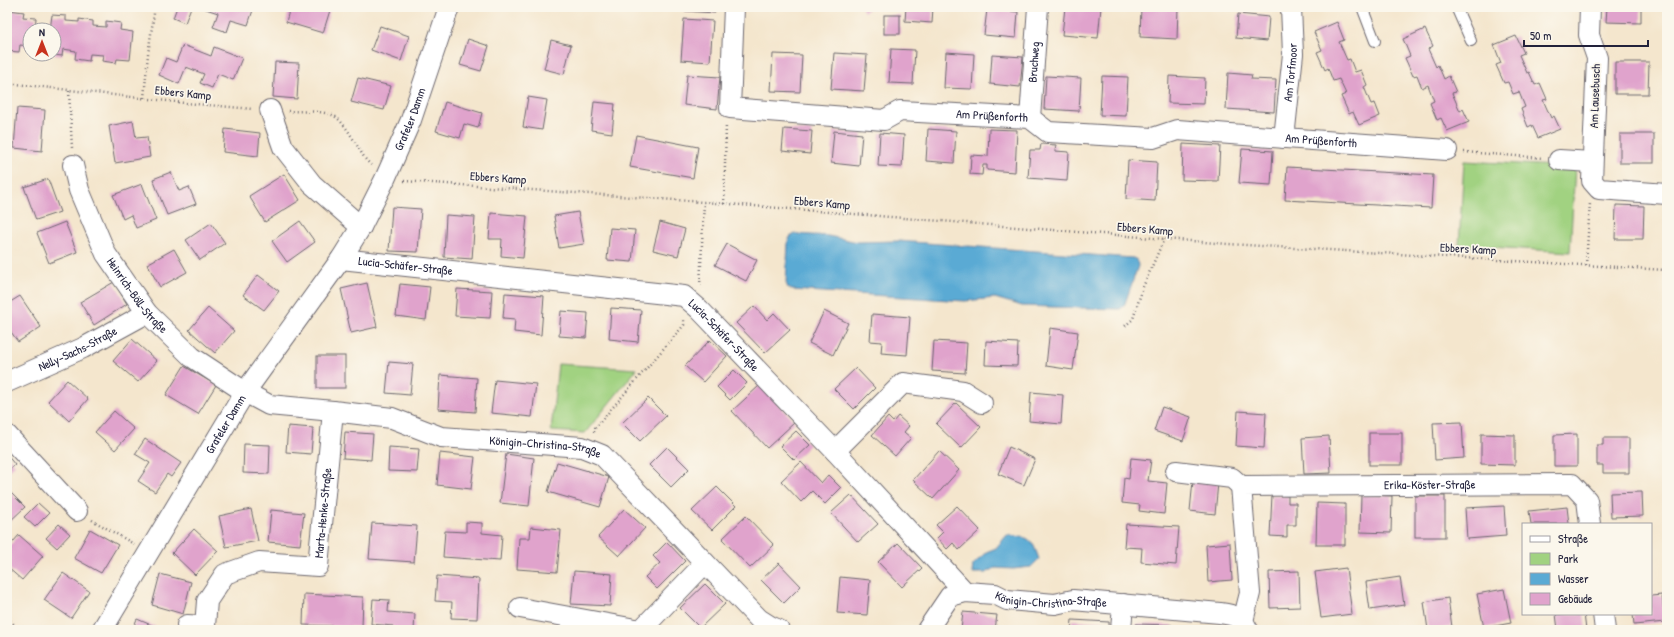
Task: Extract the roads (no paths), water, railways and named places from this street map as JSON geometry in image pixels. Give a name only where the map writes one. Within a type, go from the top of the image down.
[{"type":"street","name":"Grafeler Damm","points":[[102,630],[244,392],[342,259],[361,227],[385,179],[411,120],[449,7]]},
{"type":"street","name":"Am Prüßenforth","points":[[734,7],[730,108],[884,120],[900,111],[1030,118],[1048,132],[1153,138],[1176,130],[1447,150]]},
{"type":"street","name":"Bruchweg","points":[[1030,118],[1038,7]]},
{"type":"street","name":"Am Torfmoor","points":[[1284,138],[1293,54],[1291,7]]},
{"type":"street","name":"Am Lausebusch","points":[[1590,7],[1589,35],[1597,58],[1592,171]]},
{"type":"street","points":[[270,110],[283,148],[312,184],[361,227]]},
{"type":"street","points":[[1559,160],[1592,171],[1599,190],[1667,194]]},
{"type":"street","name":"Heinrich-Böll-Straße","points":[[73,165],[79,190],[106,254],[146,313],[192,357],[244,392]]},
{"type":"street","name":"Lucia-Schäfer-Straße","points":[[342,259],[692,302],[835,451],[965,592]]},
{"type":"street","name":"Nelly-Sachs-Straße","points":[[7,382],[83,348],[146,313]]},
{"type":"street","points":[[835,451],[903,383],[963,391],[982,403]]},
{"type":"street","name":"Königin-Christina-Straße","points":[[244,392],[269,405],[333,410],[392,418],[441,437],[582,447],[589,449],[602,455],[759,619],[779,630]]},
{"type":"street","name":"Marta-Henke-Straße","points":[[187,625],[205,626],[207,601],[224,574],[259,562],[318,566],[333,410]]},
{"type":"street","points":[[7,435],[77,511]]},
{"type":"street","name":"Erika-Köster-Straße","points":[[1176,471],[1232,478],[1241,486],[1572,484],[1587,500],[1590,523]]},
{"type":"street","points":[[1241,486],[1250,594],[1246,626]]},
{"type":"street","points":[[520,608],[641,630],[705,563]]},
{"type":"street","name":"Königin-Christina-Straße","points":[[927,630],[950,596],[965,592],[995,594],[1006,600],[1055,604],[1073,600],[1220,613],[1233,615],[1246,626]]},
{"type":"street","name":"Königin-Christina-Straße","points":[[1121,630],[1123,604]]},
{"type":"street","points":[[1603,615],[1605,630]]},
{"type":"lane","points":[[1362,7],[1376,41]]},
{"type":"lane","points":[[1456,7],[1471,41]]},
{"type":"water","points":[[795,234],[828,236],[858,242],[898,241],[1133,258],[1137,260],[1138,266],[1124,306],[1120,309],[1022,306],[995,298],[965,301],[792,290],[788,288],[786,283],[788,242],[790,237]]},
{"type":"water","points":[[1007,535],[1029,540],[1034,546],[1039,559],[1031,567],[1013,569],[995,568],[986,573],[972,573],[973,565],[986,552],[996,548]]}]
